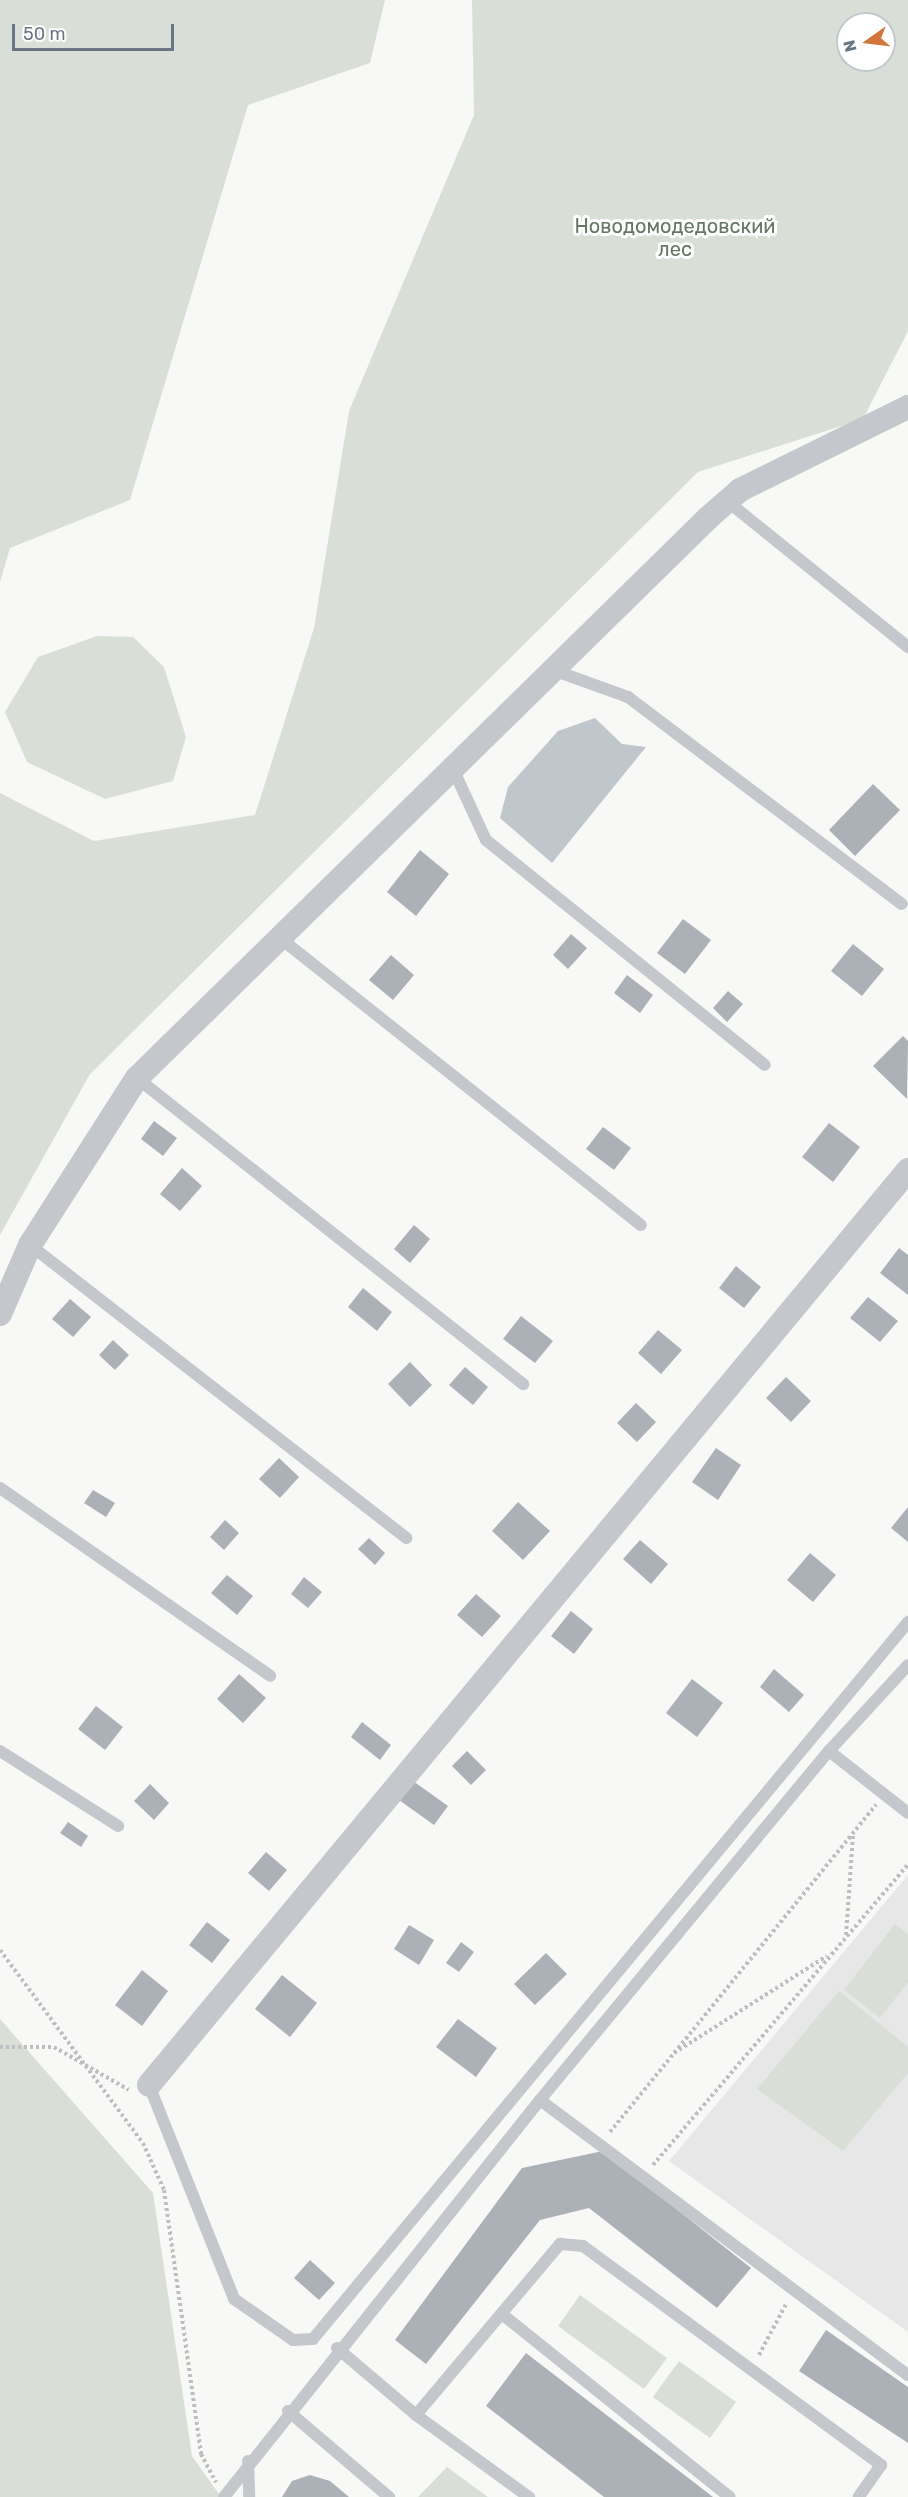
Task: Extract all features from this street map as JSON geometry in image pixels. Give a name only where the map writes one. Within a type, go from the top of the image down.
[{"type":"street","points":[[0,1314],[30,1245],[137,1078],[727,501],[908,407]]},
{"type":"street","points":[[149,2085],[908,1170]]},
{"type":"lane","points":[[727,501],[908,647]]},
{"type":"lane","points":[[553,670],[628,697],[902,904]]},
{"type":"lane","points":[[453,769],[486,840],[765,1065]]},
{"type":"lane","points":[[280,938],[641,1225]]},
{"type":"lane","points":[[137,1078],[523,1383]]},
{"type":"lane","points":[[30,1245],[406,1538]]},
{"type":"lane","points":[[0,1488],[270,1676]]},
{"type":"lane","points":[[149,2085],[234,2299],[293,2340],[313,2339],[908,1622]]},
{"type":"lane","points":[[223,2496],[337,2348],[540,2100],[828,1751],[903,1680],[908,1665]]},
{"type":"lane","points":[[0,1751],[118,1826]]},
{"type":"lane","points":[[828,1751],[908,1813]]},
{"type":"lane","points":[[540,2100],[908,2375]]},
{"type":"lane","points":[[416,2415],[560,2244],[583,2247],[881,2465],[858,2497]]},
{"type":"lane","points":[[502,2314],[730,2497]]},
{"type":"lane","points":[[337,2348],[416,2415],[529,2497]]},
{"type":"lane","points":[[288,2410],[389,2497]]},
{"type":"lane","points":[[248,2461],[249,2497]]},
{"type":"path","points":[[600,2144],[885,1795]]},
{"type":"path","points":[[846,1937],[853,1834]]},
{"type":"path","points":[[643,2177],[908,1864]]},
{"type":"path","points":[[0,1950],[143,2143],[164,2190],[201,2454],[223,2496]]},
{"type":"path","points":[[671,2055],[832,1953]]},
{"type":"path","points":[[0,2047],[54,2047],[131,2091],[149,2085]]},
{"type":"path","points":[[750,2369],[795,2290]]},
{"type":"shaded area","points":[[595,718],[622,744],[646,747],[552,863],[500,818],[508,787],[558,731]]},
{"type":"shaded area","points":[[908,1875],[908,2332],[669,2161]]},
{"type":"green space","points":[[0,0],[385,0],[370,63],[248,105],[130,500],[10,548],[0,582]]},
{"type":"green space","name":"Новодомодедовский лес","points":[[472,0],[908,0],[908,331],[863,419],[698,472],[90,1074],[0,1235],[0,793],[94,841],[255,815],[314,628],[349,411],[474,115]]},
{"type":"green space","points":[[97,636],[133,637],[164,667],[186,737],[173,781],[105,799],[27,762],[5,712],[38,657]]},
{"type":"green space","points":[[895,1924],[908,1934],[908,1982],[880,2018],[844,1990]]},
{"type":"green space","points":[[839,1991],[908,2047],[908,2073],[843,2151],[757,2089]]},
{"type":"green space","points":[[0,2019],[153,2193],[192,2456],[221,2497],[0,2497]]},
{"type":"green space","points":[[580,2295],[667,2358],[644,2389],[558,2326]]},
{"type":"green space","points":[[679,2361],[736,2402],[710,2438],[653,2397]]},
{"type":"green space","points":[[447,2467],[488,2497],[418,2497]]},
{"type":"building","points":[[873,784],[900,810],[855,856],[829,830]]},
{"type":"building","points":[[420,850],[449,874],[416,916],[387,892]]},
{"type":"building","points":[[683,919],[711,940],[685,974],[657,953]]},
{"type":"building","points":[[571,934],[587,948],[568,969],[553,955]]},
{"type":"building","points":[[853,944],[884,969],[862,996],[831,971]]},
{"type":"building","points":[[391,955],[414,975],[393,1000],[369,980]]},
{"type":"building","points":[[627,975],[653,995],[640,1013],[614,993]]},
{"type":"building","points":[[728,991],[743,1004],[727,1022],[713,1008]]},
{"type":"building","points":[[903,1036],[908,1041],[907,1099],[873,1066]]},
{"type":"building","points":[[154,1121],[177,1138],[163,1156],[141,1139]]},
{"type":"building","points":[[829,1123],[860,1147],[833,1182],[802,1157]]},
{"type":"building","points":[[603,1127],[631,1148],[614,1170],[586,1149]]},
{"type":"building","points":[[182,1168],[202,1186],[180,1211],[160,1194]]},
{"type":"building","points":[[414,1225],[430,1239],[410,1263],[394,1249]]},
{"type":"building","points":[[899,1248],[908,1255],[908,1295],[880,1273]]},
{"type":"building","points":[[736,1266],[761,1287],[744,1308],[719,1288]]},
{"type":"building","points":[[363,1288],[392,1312],[377,1331],[348,1307]]},
{"type":"building","points":[[868,1297],[898,1321],[880,1342],[850,1318]]},
{"type":"building","points":[[70,1299],[91,1317],[73,1337],[52,1319]]},
{"type":"building","points":[[521,1316],[553,1341],[535,1363],[503,1339]]},
{"type":"building","points":[[658,1330],[682,1350],[661,1374],[638,1353]]},
{"type":"building","points":[[113,1340],[129,1355],[115,1370],[99,1355]]},
{"type":"building","points":[[410,1362],[432,1385],[410,1407],[388,1384]]},
{"type":"building","points":[[465,1367],[488,1387],[473,1405],[449,1385]]},
{"type":"building","points":[[786,1377],[811,1401],[791,1422],[766,1398]]},
{"type":"building","points":[[636,1403],[656,1422],[637,1442],[617,1423]]},
{"type":"building","points":[[716,1448],[741,1465],[718,1500],[692,1482]]},
{"type":"building","points":[[279,1458],[299,1477],[280,1498],[259,1479]]},
{"type":"building","points":[[93,1490],[115,1503],[106,1517],[84,1503]]},
{"type":"building","points":[[518,1502],[550,1531],[523,1560],[492,1531]]},
{"type":"building","points":[[908,1507],[908,1542],[891,1528]]},
{"type":"building","points":[[225,1520],[239,1533],[224,1550],[210,1537]]},
{"type":"building","points":[[369,1538],[385,1553],[375,1565],[358,1549]]},
{"type":"building","points":[[640,1540],[668,1564],[651,1584],[623,1559]]},
{"type":"building","points":[[810,1553],[836,1575],[813,1602],[787,1580]]},
{"type":"building","points":[[227,1575],[253,1596],[237,1615],[211,1593]]},
{"type":"building","points":[[304,1577],[322,1592],[308,1608],[291,1594]]},
{"type":"building","points":[[476,1594],[501,1616],[482,1637],[457,1615]]},
{"type":"building","points":[[571,1611],[593,1629],[574,1654],[551,1636]]},
{"type":"building","points":[[774,1669],[804,1695],[789,1712],[760,1687]]},
{"type":"building","points":[[239,1674],[266,1698],[243,1723],[217,1699]]},
{"type":"building","points":[[692,1679],[723,1703],[697,1737],[666,1713]]},
{"type":"building","points":[[96,1706],[123,1727],[105,1750],[78,1729]]},
{"type":"building","points":[[362,1722],[391,1745],[380,1760],[351,1737]]},
{"type":"building","points":[[467,1751],[486,1770],[471,1785],[452,1766]]},
{"type":"building","points":[[413,1781],[448,1806],[434,1825],[399,1800]]},
{"type":"building","points":[[150,1784],[169,1803],[154,1820],[134,1801]]},
{"type":"building","points":[[68,1822],[88,1836],[81,1847],[60,1833]]},
{"type":"building","points":[[266,1852],[287,1870],[269,1891],[248,1873]]},
{"type":"building","points":[[207,1922],[230,1940],[212,1963],[189,1945]]},
{"type":"building","points":[[409,1925],[434,1940],[419,1965],[394,1949]]},
{"type":"building","points":[[461,1942],[474,1952],[459,1972],[446,1963]]},
{"type":"building","points":[[546,1953],[567,1974],[535,2005],[514,1984]]},
{"type":"building","points":[[142,1970],[168,1991],[142,2026],[115,2005]]},
{"type":"building","points":[[282,1975],[317,2003],[290,2037],[255,2009]]},
{"type":"building","points":[[458,2019],[497,2048],[476,2077],[436,2047]]},
{"type":"building","points":[[603,2151],[751,2268],[717,2308],[589,2208],[540,2220],[426,2364],[395,2340],[522,2168]]},
{"type":"building","points":[[310,2260],[335,2283],[319,2300],[294,2278]]},
{"type":"building","points":[[826,2330],[908,2387],[908,2443],[799,2371]]},
{"type":"building","points":[[526,2353],[713,2497],[604,2497],[486,2406]]},
{"type":"building","points":[[310,2475],[330,2481],[349,2497],[282,2497],[292,2481]]}]
